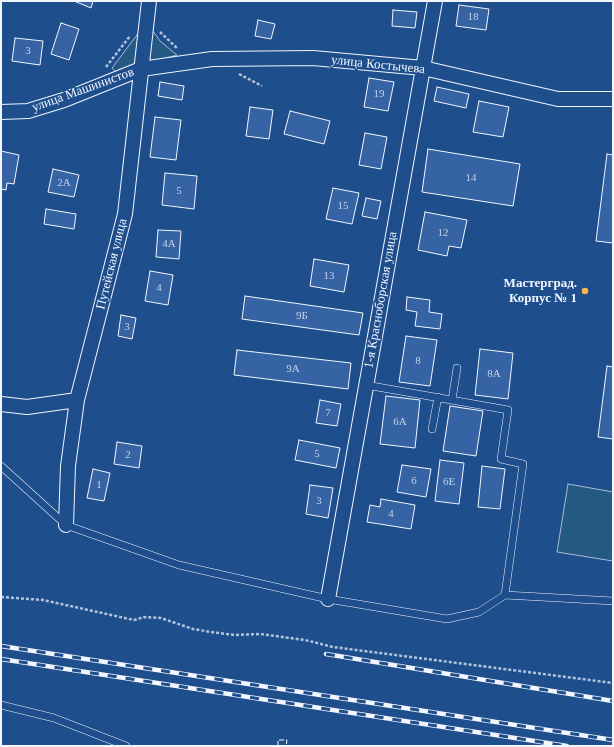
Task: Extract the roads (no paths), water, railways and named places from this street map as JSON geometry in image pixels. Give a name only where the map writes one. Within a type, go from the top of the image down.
[{"type":"street","name":"Путейская улица","points":[[66,525],[68,466],[77,400],[125,214],[149,1]]},
{"type":"street","name":"1-я Красноборская улица","points":[[328,598],[435,1]]},
{"type":"street","name":"улица Костычева","points":[[141,69],[212,59],[313,58],[423,68],[558,99],[613,99]]},
{"type":"street","name":"улица Машинистов","points":[[1,112],[28,111],[64,100],[141,69]]},
{"type":"street","points":[[1,404],[27,407],[77,400]]},
{"type":"lane","points":[[452,400],[457,368]]},
{"type":"lane","points":[[366,385],[508,410],[501,459],[523,464],[505,595]]},
{"type":"lane","points":[[432,429],[438,397]]},
{"type":"lane","points":[[1,466],[66,525],[179,565],[328,598],[447,619],[480,612],[505,595],[613,601]]},
{"type":"lane","points":[[1,705],[54,718],[123,746]]},
{"type":"railway","points":[[1,646],[613,740]]},
{"type":"railway","points":[[326,654],[613,701]]},
{"type":"railway","points":[[1,659],[567,746]]},
{"type":"place","name":"Мастерград. Корпус № 1","points":[[585,291]]}]
